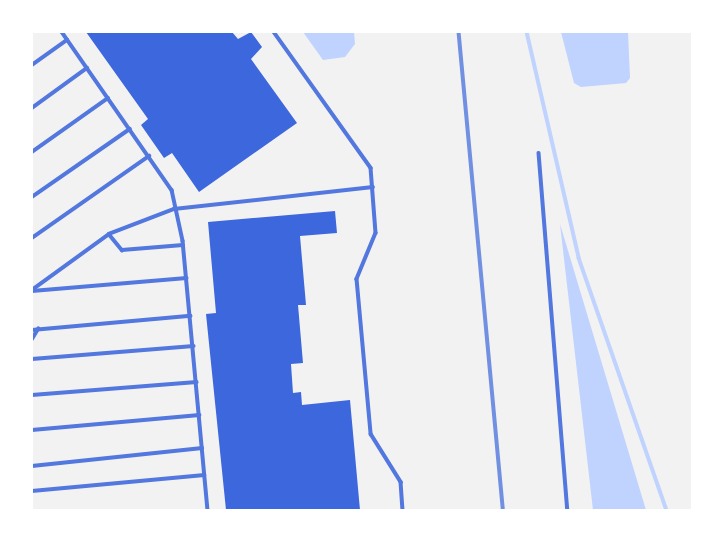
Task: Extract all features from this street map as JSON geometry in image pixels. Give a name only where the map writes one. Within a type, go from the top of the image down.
[{"type":"lane","points":[[62,32],[172,190],[187,278],[208,510]]},
{"type":"lane","points":[[274,32],[371,168],[376,233],[356,279],[369,421],[371,434],[401,482],[403,510]]},
{"type":"lane","points":[[32,65],[68,40]]},
{"type":"lane","points":[[32,108],[87,68]]},
{"type":"lane","points":[[32,152],[108,98]]},
{"type":"lane","points":[[32,197],[130,129]]},
{"type":"lane","points":[[539,153],[568,510]]},
{"type":"lane","points":[[32,238],[149,156]]},
{"type":"lane","points":[[32,290],[109,234],[174,209],[373,187]]},
{"type":"lane","points":[[109,234],[122,250],[183,245]]},
{"type":"lane","points":[[32,290],[187,278]]},
{"type":"lane","points":[[32,330],[190,316]]},
{"type":"lane","points":[[32,339],[38,329]]},
{"type":"lane","points":[[32,359],[193,346]]},
{"type":"lane","points":[[32,395],[196,382]]},
{"type":"lane","points":[[32,430],[199,415]]},
{"type":"lane","points":[[32,466],[202,448]]},
{"type":"lane","points":[[32,491],[205,475]]},
{"type":"water","points":[[303,32],[354,32],[355,44],[345,57],[323,60]]},
{"type":"water","points":[[561,32],[628,32],[630,78],[626,83],[581,87],[574,83]]},
{"type":"water","points":[[560,224],[646,510],[593,510]]},
{"type":"building","points":[[86,32],[232,32],[238,39],[251,32],[262,47],[251,59],[297,123],[199,192],[172,153],[164,158],[141,125],[148,119]]},
{"type":"building","points":[[335,211],[337,233],[300,236],[306,305],[298,305],[303,363],[291,364],[293,393],[301,392],[302,405],[350,400],[360,510],[226,510],[206,314],[216,313],[208,222]]},
{"type":"waterway","points":[[527,32],[579,258],[667,510]]},
{"type":"railway","points":[[459,32],[503,510]]}]
